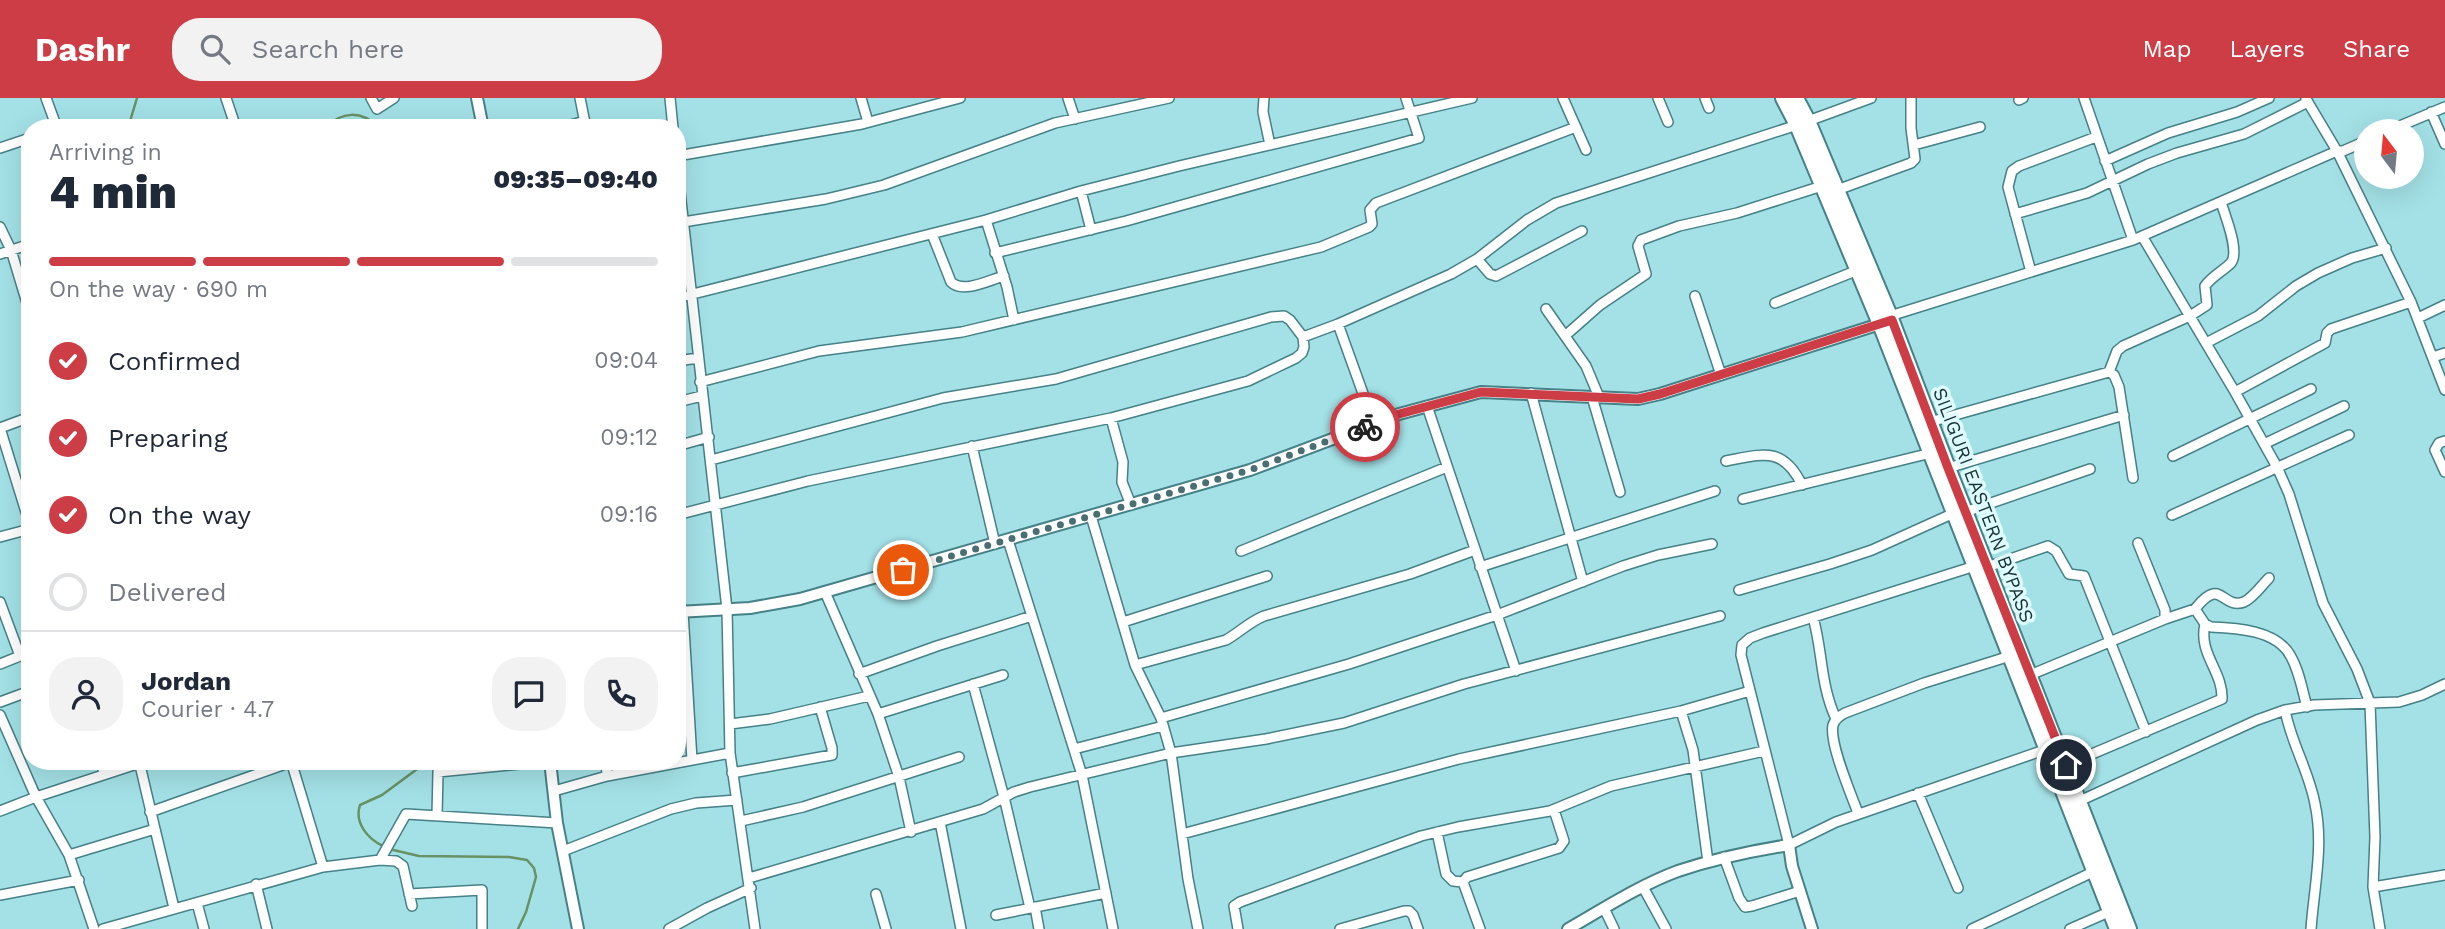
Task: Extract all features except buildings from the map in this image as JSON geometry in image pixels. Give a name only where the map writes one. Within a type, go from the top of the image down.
[{"type":"main road","name":"SILIGURI EASTERN BYPASS","points":[[1783,98],[1803,123],[1837,190],[1948,468],[1960,513]]},
{"type":"main road","name":"SILIGURI EASTERN BYPASS","points":[[1796,98],[1822,186],[1858,270],[1888,320],[1931,453],[2030,675],[2052,747],[2066,765],[2095,871],[2118,929]]},
{"type":"main road","name":"SILIGURI EASTERN BYPASS","points":[[1981,566],[2011,656],[2129,929]]},
{"type":"street","points":[[46,98],[54,119]]},
{"type":"street","points":[[226,98],[233,119]]},
{"type":"street","points":[[371,98],[377,109],[394,98]]},
{"type":"street","points":[[477,98],[480,119]]},
{"type":"street","points":[[580,98],[584,119]]},
{"type":"street","points":[[670,98],[672,119]]},
{"type":"street","points":[[860,98],[868,122]]},
{"type":"street","points":[[686,154],[868,122],[960,98]]},
{"type":"street","points":[[1068,98],[1075,119]]},
{"type":"street","points":[[686,221],[827,199],[884,185],[1019,135],[1168,98]]},
{"type":"street","points":[[1264,98],[1263,112],[1270,145]]},
{"type":"street","points":[[995,253],[1091,230],[1419,138],[1405,98]]},
{"type":"street","points":[[686,297],[986,220],[1081,191],[1472,98]]},
{"type":"street","points":[[1563,98],[1586,150]]},
{"type":"street","points":[[1658,98],[1668,121]]},
{"type":"street","points":[[1705,98],[1709,108]]},
{"type":"street","points":[[1303,337],[1451,274],[1477,259],[1527,220],[1556,203],[1803,123],[1871,98]]},
{"type":"street","points":[[1837,190],[1911,163],[1915,159],[1911,98]]},
{"type":"street","points":[[2084,98],[2112,182],[2137,238],[2190,316],[2290,494],[2323,603],[2357,669],[2370,703],[2375,837],[2373,887],[2380,929]]},
{"type":"street","points":[[2105,161],[2168,133],[2228,115],[2269,98]]},
{"type":"street","points":[[2015,214],[2062,201],[2177,153],[2244,134],[2306,100],[2337,151],[2386,247],[2411,302],[2445,390]]},
{"type":"street","points":[[2415,119],[2445,107]]},
{"type":"street","points":[[2431,112],[2445,144]]},
{"type":"street","points":[[701,382],[819,351],[962,332],[1321,247],[1369,227],[1372,224],[1370,210],[1376,203],[1576,127]]},
{"type":"street","points":[[1914,145],[1980,127]]},
{"type":"street","points":[[2031,272],[2008,187],[2012,171],[2096,137]]},
{"type":"street","points":[[0,148],[21,141]]},
{"type":"street","points":[[686,612],[727,610],[787,602],[825,592],[1250,470],[1427,406],[1481,392],[1638,399],[1660,394],[2137,238],[2337,151],[2354,146]]},
{"type":"street","points":[[1566,335],[1600,305],[1646,274],[1638,246],[1640,240],[1679,226],[1737,213],[1822,186]]},
{"type":"street","points":[[1081,191],[1091,230]]},
{"type":"street","points":[[2109,372],[2117,351],[2123,346],[2190,316],[2207,305],[2205,286],[2234,257],[2221,202]]},
{"type":"street","points":[[986,220],[1004,276],[1014,320]]},
{"type":"street","points":[[0,227],[11,250],[21,283]]},
{"type":"street","points":[[1477,259],[1490,274],[1496,276],[1582,231]]},
{"type":"street","points":[[932,234],[951,282],[956,287],[963,288],[1004,276]]},
{"type":"street","points":[[0,254],[21,247]]},
{"type":"street","points":[[2206,343],[2258,316],[2296,286],[2318,273],[2340,262],[2386,247]]},
{"type":"street","points":[[686,262],[709,438],[714,506],[727,610],[732,774],[755,929]]},
{"type":"street","points":[[1774,303],[1858,270]]},
{"type":"street","points":[[1695,296],[1721,375]]},
{"type":"street","points":[[2235,392],[2325,344],[2328,340],[2327,333],[2331,330],[2411,302]]},
{"type":"street","points":[[2417,318],[2445,305]]},
{"type":"street","points":[[1546,309],[1586,366],[1620,492]]},
{"type":"street","points":[[686,513],[808,481],[1111,418],[1248,381],[1302,353],[1303,337],[1284,316],[1271,317],[1056,379],[943,398],[711,460]]},
{"type":"street","points":[[1338,324],[1374,424]]},
{"type":"street","points":[[2433,357],[2445,353]]},
{"type":"street","points":[[686,360],[698,358]]},
{"type":"street","points":[[2109,372],[2116,379],[2133,478]]},
{"type":"street","points":[[1930,422],[2109,372]]},
{"type":"street","points":[[2173,456],[2311,389]]},
{"type":"street","points":[[1531,393],[1583,582]]},
{"type":"street","points":[[686,400],[702,397]]},
{"type":"street","points":[[1427,406],[1516,671]]},
{"type":"street","points":[[2264,444],[2344,407]]},
{"type":"street","points":[[1948,468],[2124,415]]},
{"type":"street","points":[[1111,418],[1123,462],[1122,482],[1131,505]]},
{"type":"street","points":[[21,420],[0,428],[21,497]]},
{"type":"street","points":[[2172,515],[2349,435]]},
{"type":"street","points":[[686,444],[709,438]]},
{"type":"street","points":[[2445,441],[2438,443],[2435,450],[2445,472]]},
{"type":"street","points":[[972,446],[995,544]]},
{"type":"street","points":[[1743,499],[1931,453]]},
{"type":"street","points":[[1726,460],[1763,454],[1775,455],[1795,470],[1802,485]]},
{"type":"street","points":[[1241,551],[1447,467]]},
{"type":"street","points":[[1739,590],[1851,557],[1960,513],[2090,469]]},
{"type":"street","points":[[1480,567],[1715,491]]},
{"type":"street","points":[[1091,516],[1135,665],[1162,722],[1171,752],[1198,929]]},
{"type":"street","points":[[0,537],[21,530]]},
{"type":"street","points":[[1008,540],[1083,775],[1114,929]]},
{"type":"street","points":[[2138,543],[2165,610],[2165,619]]},
{"type":"street","points":[[1074,749],[1497,615],[1658,555],[1712,544]]},
{"type":"street","points":[[1812,929],[1792,866],[1741,655],[1742,645],[1750,638],[2043,547],[2052,547],[2069,575],[2080,575],[2087,579],[2146,732]]},
{"type":"street","points":[[1135,665],[1226,640],[1264,615],[1410,574],[1475,550]]},
{"type":"street","points":[[1123,622],[1267,576]]},
{"type":"street","points":[[2030,675],[2195,609],[2210,594],[2216,593],[2234,603],[2248,600],[2269,578]]},
{"type":"street","points":[[825,592],[878,714],[899,777],[911,832]]},
{"type":"street","points":[[0,602],[20,656],[0,664]]},
{"type":"street","points":[[2066,765],[2222,699],[2221,688],[2203,641],[2204,624],[2195,609]]},
{"type":"street","points":[[669,929],[750,883],[983,808],[1030,787],[1171,752],[1266,739],[1344,723],[1464,684],[1720,616]]},
{"type":"street","points":[[859,674],[1032,617]]},
{"type":"street","points":[[1813,617],[1822,652],[1826,698],[1836,719]]},
{"type":"street","points":[[2204,624],[2239,629],[2278,641],[2289,652],[2310,706]]},
{"type":"street","points":[[1858,813],[1834,744],[1832,728],[1836,719],[1844,713],[1924,683],[2011,656]]},
{"type":"street","points":[[878,714],[1003,675]]},
{"type":"street","points":[[973,684],[1039,929]]},
{"type":"street","points":[[2310,706],[2399,702],[2445,684]]},
{"type":"street","points":[[686,686],[692,760]]},
{"type":"street","points":[[1182,834],[1459,759],[1681,711],[1750,691]]},
{"type":"street","points":[[0,702],[21,694]]},
{"type":"street","points":[[730,724],[770,719],[869,695]]},
{"type":"street","points":[[2075,803],[2258,720],[2285,710],[2341,704]]},
{"type":"street","points":[[732,774],[832,755],[820,707]]},
{"type":"street","points":[[2285,710],[2291,736],[2312,789],[2316,807],[2318,876],[2311,929]]},
{"type":"street","points":[[1681,711],[1693,750],[1708,862]]},
{"type":"street","points":[[0,715],[21,763]]},
{"type":"street","points":[[1568,929],[1643,887],[1676,872],[1724,857],[1789,845],[1809,833],[1858,813],[2052,747]]},
{"type":"street","points":[[1238,929],[1234,906],[1240,902],[1437,832],[1555,810],[1611,786],[1764,751]]},
{"type":"street","points":[[686,761],[730,753]]},
{"type":"street","points":[[741,821],[781,814],[958,757]]},
{"type":"street","points":[[24,770],[36,797],[69,855],[94,929]]},
{"type":"street","points":[[103,770],[104,774]]},
{"type":"street","points":[[0,811],[117,770]]},
{"type":"street","points":[[143,770],[150,812],[174,908]]},
{"type":"street","points":[[150,812],[266,770]]},
{"type":"street","points":[[294,770],[323,867]]},
{"type":"street","points":[[437,816],[438,772],[458,770]]},
{"type":"street","points":[[551,770],[557,823],[578,929]]},
{"type":"street","points":[[607,770],[607,776]]},
{"type":"street","points":[[554,791],[631,770]]},
{"type":"street","points":[[1918,793],[1958,888]]},
{"type":"street","points":[[563,851],[671,810],[696,803],[737,800]]},
{"type":"street","points":[[1463,882],[1467,877],[1559,848],[1564,841],[1555,810]]},
{"type":"street","points":[[381,858],[406,814],[557,823]]},
{"type":"street","points":[[940,822],[961,929]]},
{"type":"street","points":[[69,855],[155,829]]},
{"type":"street","points":[[1437,832],[1446,874],[1453,881],[1463,882]]},
{"type":"street","points":[[1724,857],[1738,898],[1745,906],[1800,891]]},
{"type":"street","points":[[103,929],[256,884],[323,867],[381,858],[396,861],[403,866],[412,906]]},
{"type":"street","points":[[1972,929],[2095,871]]},
{"type":"street","points":[[2373,887],[2445,875]]},
{"type":"street","points":[[0,895],[79,880]]},
{"type":"street","points":[[1463,882],[1480,929]]},
{"type":"street","points":[[256,884],[267,929]]},
{"type":"street","points":[[1643,887],[1666,929]]},
{"type":"street","points":[[409,894],[482,890],[482,929]]},
{"type":"street","points":[[996,915],[1106,892]]},
{"type":"street","points":[[876,894],[886,929]]},
{"type":"street","points":[[197,902],[204,929]]},
{"type":"street","points":[[1604,908],[1614,929]]},
{"type":"street","points":[[1340,929],[1404,911],[1413,915],[1418,929]]},
{"type":"street","points":[[2070,929],[2111,911]]},
{"type":"waterway","points":[[131,119],[137,98]]},
{"type":"waterway","points":[[337,119],[351,115],[367,119]]},
{"type":"waterway","points":[[383,846],[364,830],[359,818],[360,805],[382,795],[416,770]]},
{"type":"waterway","points":[[389,849],[419,856],[509,857],[527,860],[534,868],[536,877],[518,929]]},
{"type":"way so far","points":[[903,570],[1250,470],[1365,427]]},
{"type":"route","points":[[1365,427],[1399,414],[1481,392],[1638,399],[1892,320],[2066,765]]}]
